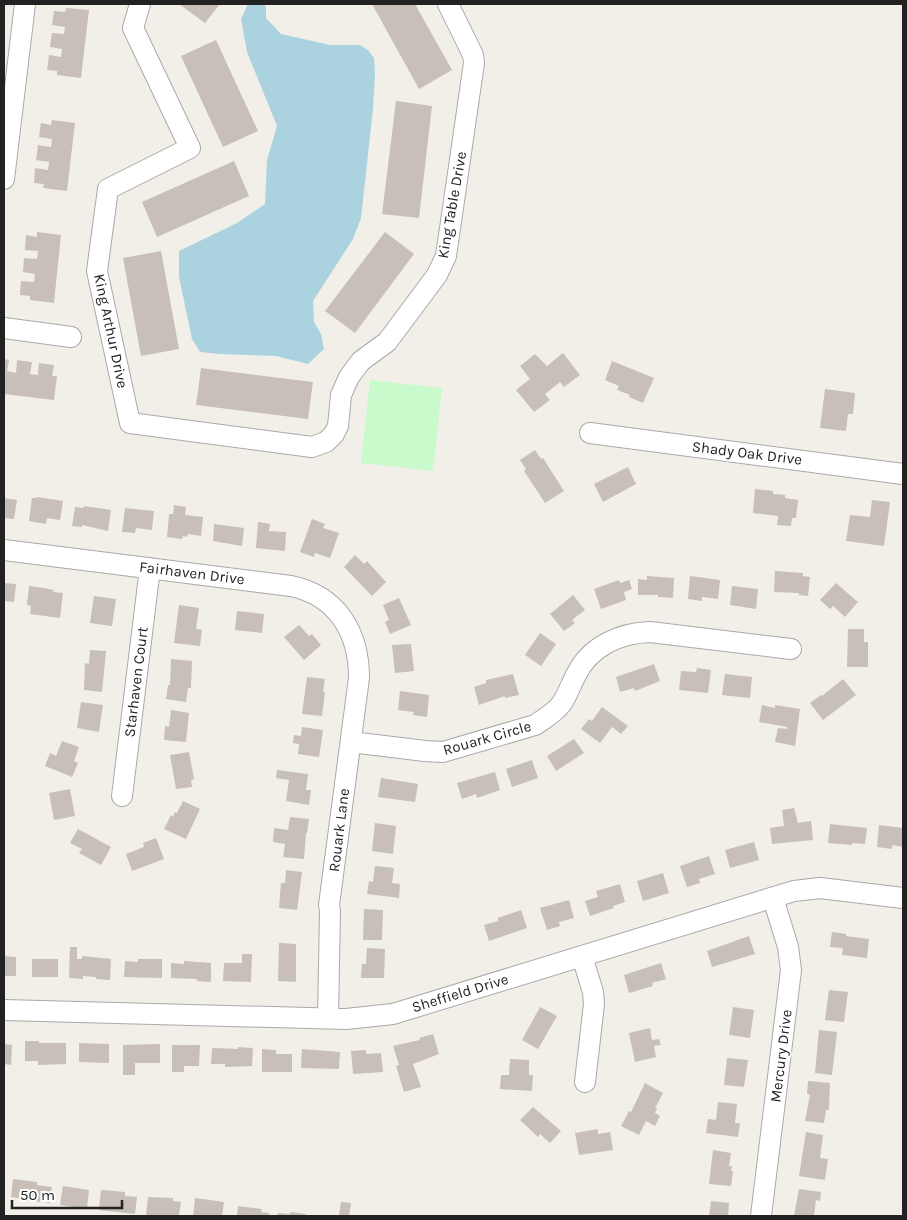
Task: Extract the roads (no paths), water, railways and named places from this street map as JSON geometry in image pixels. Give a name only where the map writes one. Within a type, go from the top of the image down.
[{"type":"street","points":[[4,179],[8,107],[25,4]]},
{"type":"street","name":"King Arthur Drive","points":[[140,4],[134,28],[190,148],[108,189],[96,271],[130,423],[312,447],[326,442],[336,432],[341,395],[349,377]]},
{"type":"street","name":"King Table Drive","points":[[349,377],[366,357],[387,342],[437,275],[446,256],[474,63],[473,55],[448,4]]},
{"type":"street","points":[[4,328],[71,337]]},
{"type":"street","name":"Shady Oak Drive","points":[[590,433],[903,474]]},
{"type":"street","name":"Fairhaven Drive","points":[[4,550],[297,587],[314,594],[333,608],[346,624],[355,643]]},
{"type":"street","name":"Starhaven Court","points":[[122,796],[150,568]]},
{"type":"street","name":"Rouark Circle","points":[[350,742],[443,752],[535,725],[561,704],[576,674],[588,658],[604,644],[630,634],[650,632],[791,649]]},
{"type":"street","name":"Rouark Lane","points":[[328,1018],[329,905],[359,678],[359,664],[355,643]]},
{"type":"street","name":"Sheffield Drive","points":[[4,1010],[328,1018],[356,1018],[393,1014],[794,891],[815,888],[903,898]]},
{"type":"street","name":"Mercury Drive","points":[[761,1216],[791,970],[788,947],[773,898]]},
{"type":"street","points":[[582,956],[593,992],[594,1004],[584,1082]]},
{"type":"water","points":[[248,4],[264,4],[266,7],[266,18],[281,34],[330,45],[360,45],[368,50],[374,58],[373,109],[361,218],[353,239],[313,301],[314,322],[321,334],[324,349],[308,364],[276,356],[200,352],[192,339],[179,277],[179,251],[237,223],[265,204],[267,160],[277,126],[247,52],[241,19]]}]
